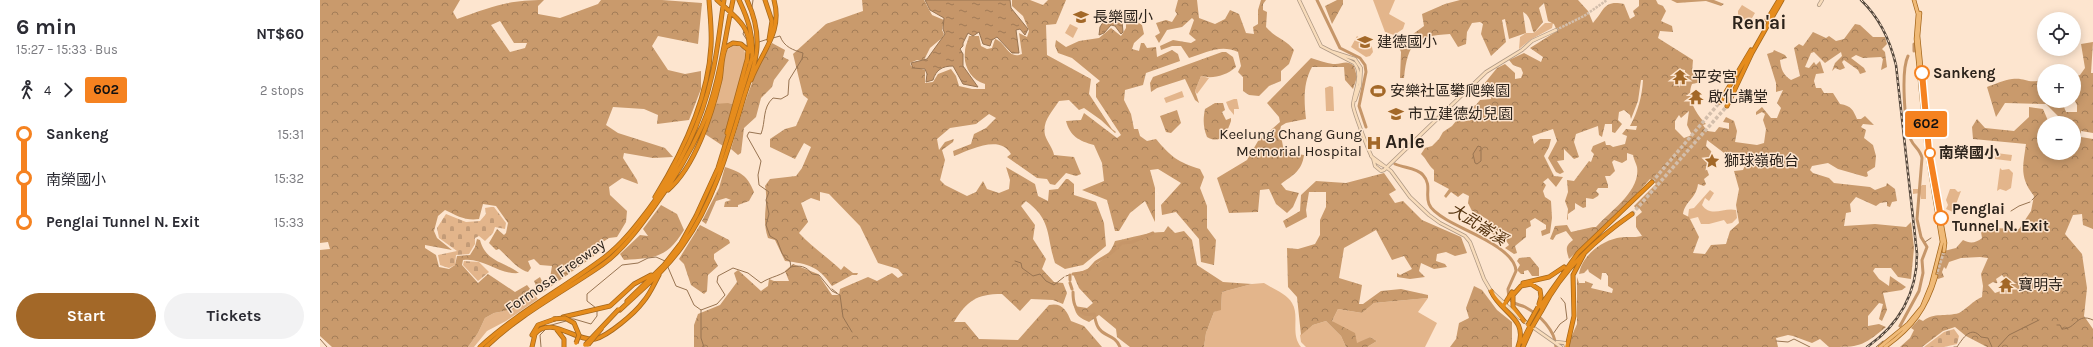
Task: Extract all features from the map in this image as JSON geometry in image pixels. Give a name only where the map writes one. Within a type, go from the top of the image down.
[{"type":"highway","points":[[650,206],[675,162],[707,87],[712,31],[709,0]]},
{"type":"highway","points":[[717,0],[732,13],[747,30],[750,45],[725,146]]},
{"type":"highway","points":[[650,206],[680,164],[697,124],[707,87],[724,0]]},
{"type":"highway","name":"Formosa Freeway","points":[[486,347],[508,325],[611,258],[644,221],[664,194],[680,170],[703,125],[718,73],[733,0]]},
{"type":"highway","points":[[719,169],[752,58],[753,44],[750,25],[739,0]]},
{"type":"highway","points":[[740,111],[755,60],[757,46],[755,21],[747,0]]},
{"type":"highway","points":[[765,0],[770,13],[772,28],[766,49]]},
{"type":"highway","points":[[531,347],[535,334],[542,328],[555,328],[586,339],[603,336],[640,306],[650,292],[660,274],[672,260],[682,244],[719,169],[758,62],[766,49],[776,26],[776,7],[774,0]]},
{"type":"highway","points":[[1720,102],[1735,81],[1781,0]]},
{"type":"highway","points":[[1727,106],[1738,73],[1766,22],[1781,0]]},
{"type":"highway","points":[[664,194],[674,186],[700,141],[717,90],[725,50],[733,43],[741,44],[746,47],[748,53],[747,62]]},
{"type":"highway","points":[[1735,81],[1740,88]]},
{"type":"highway","points":[[1566,346],[1575,309],[1573,275],[1582,257],[1606,229],[1652,182]]},
{"type":"highway","name":"Formosa Freeway","points":[[480,347],[508,325],[605,257],[622,241],[650,206]]},
{"type":"highway","points":[[1520,347],[1540,308],[1568,264],[1584,246],[1606,229],[1632,214]]},
{"type":"highway","points":[[1540,308],[1576,260],[1595,242]]},
{"type":"highway","points":[[644,286],[682,244]]},
{"type":"highway","points":[[585,346],[619,310],[672,260]]},
{"type":"highway","points":[[1504,305],[1512,294],[1524,283],[1549,277],[1568,264]]},
{"type":"highway","points":[[531,347],[531,336],[535,329],[544,322],[606,307],[642,279],[654,274]]},
{"type":"highway","points":[[1512,294],[1524,285],[1535,286],[1541,294],[1540,308]]},
{"type":"highway","points":[[1491,291],[1499,304],[1520,325],[1522,334],[1520,347]]},
{"type":"highway","points":[[1512,294],[1512,305],[1524,321]]},
{"type":"highway","points":[[552,320],[565,318],[574,323],[579,335],[576,343],[572,347]]},
{"type":"highway","points":[[1520,347],[1530,326]]},
{"type":"highway","points":[[555,328],[564,338],[564,347]]},
{"type":"main road","points":[[1915,0],[1920,18],[1918,36],[1926,121],[1945,240],[1944,252]]},
{"type":"main road","points":[[1880,347],[1904,328],[1922,307],[1931,285],[1935,262],[1942,243],[1927,151],[1916,39],[1918,14],[1915,0]]},
{"type":"main road","points":[[1885,347],[1918,318],[1928,302],[1936,276]]},
{"type":"street","points":[[1299,0],[1321,46],[1357,66],[1359,75],[1354,102],[1354,111],[1372,157],[1379,170],[1382,171],[1488,69],[1522,50],[1532,41],[1556,30]]},
{"type":"street","points":[[1819,5],[1822,0]]},
{"type":"street","points":[[1372,157],[1386,167],[1410,197],[1429,215],[1440,223],[1465,236],[1472,246],[1484,279],[1491,291],[1504,305],[1559,345],[1566,346]]},
{"type":"green space","points":[[320,0],[460,0],[453,12],[457,19],[499,5],[531,0],[544,0],[538,6],[538,14],[560,18],[598,4],[601,0],[662,0],[702,3],[698,44],[658,36],[652,46],[668,70],[685,74],[701,71],[701,89],[689,120],[657,124],[658,115],[644,109],[613,107],[606,125],[618,133],[665,148],[673,157],[653,158],[624,153],[623,158],[638,184],[622,178],[609,187],[610,195],[627,211],[626,222],[617,237],[609,238],[595,247],[594,256],[543,292],[538,290],[534,281],[540,277],[543,283],[549,284],[552,266],[540,265],[534,259],[528,261],[531,268],[528,272],[524,271],[499,249],[496,250],[489,243],[497,229],[504,235],[506,233],[508,223],[496,206],[483,204],[479,219],[466,219],[445,210],[438,216],[434,231],[437,238],[452,250],[425,245],[425,248],[436,255],[439,267],[449,269],[455,265],[457,256],[470,255],[475,247],[477,239],[480,240],[486,253],[519,273],[505,271],[477,261],[463,260],[462,265],[478,283],[488,274],[515,292],[527,285],[534,294],[515,309],[494,313],[485,318],[478,333],[468,347],[332,347],[320,336],[320,250],[330,249],[328,242],[320,243]],"holes":[[[500,21],[514,43],[527,43],[525,48],[510,52],[491,25]]]},
{"type":"green space","points":[[862,0],[924,0],[932,15],[944,20],[942,30],[944,34],[942,38],[930,48],[924,60],[917,60],[910,63],[911,66],[925,70],[925,83],[933,82],[938,74],[951,69],[956,76],[959,86],[972,89],[985,89],[985,84],[972,76],[965,62],[965,50],[969,36],[979,36],[981,46],[987,49],[992,48],[995,39],[1002,43],[1013,55],[1022,54],[1019,33],[1027,37],[1029,31],[1023,16],[1012,6],[1012,0],[1030,0],[1043,5],[1048,0],[1066,0],[1056,24],[1046,25],[1047,55],[1091,79],[1089,94],[1112,129],[1116,132],[1115,133],[1101,120],[1084,108],[1079,110],[1069,100],[1059,101],[1046,121],[1044,130],[1045,135],[1054,155],[1074,157],[1081,174],[1076,176],[1066,173],[1055,185],[1050,184],[1047,179],[1037,178],[1007,157],[1011,154],[1006,148],[1000,145],[984,145],[954,156],[953,151],[971,144],[974,134],[986,128],[996,118],[989,114],[976,124],[950,128],[937,139],[939,150],[945,142],[954,139],[953,142],[942,150],[945,160],[940,180],[945,185],[967,196],[976,192],[983,181],[987,189],[999,193],[1009,189],[1010,180],[1006,167],[1035,184],[1038,196],[1048,201],[1049,190],[1058,189],[1066,179],[1068,179],[1074,184],[1074,195],[1096,202],[1104,223],[1106,246],[1083,265],[1065,269],[1055,263],[1044,222],[1034,208],[1026,201],[1021,206],[1035,225],[1033,239],[1046,259],[1042,269],[1054,282],[1063,283],[1067,293],[1063,304],[1053,300],[1031,299],[1020,311],[1002,294],[985,295],[968,304],[954,322],[965,322],[979,339],[1018,340],[1049,305],[1054,304],[1061,306],[1066,311],[1071,321],[1084,326],[1102,347],[694,347],[694,325],[698,314],[720,305],[737,282],[734,273],[738,270],[761,291],[768,286],[769,279],[774,281],[789,281],[785,271],[793,264],[818,274],[832,295],[839,295],[840,289],[868,277],[877,281],[892,273],[898,278],[903,275],[898,269],[878,263],[860,226],[829,194],[820,192],[820,201],[811,198],[801,203],[808,222],[799,233],[841,270],[844,266],[853,273],[858,273],[857,275],[852,275],[832,286],[822,274],[812,267],[800,263],[785,261],[775,240],[768,238],[766,231],[765,186],[770,179],[796,176],[802,168],[811,147],[804,143],[795,159],[770,147],[770,139],[785,129],[796,126],[808,99],[803,95],[793,54],[826,24],[863,11]]},
{"type":"green space","points":[[1178,0],[1197,0],[1199,18],[1215,24],[1225,19],[1230,10],[1239,14],[1246,33],[1254,34],[1253,27],[1258,24],[1258,10],[1261,0],[1266,0],[1263,4],[1263,10],[1267,12],[1266,27],[1294,50],[1289,64],[1281,71],[1281,81],[1269,86],[1259,96],[1249,95],[1243,91],[1243,77],[1238,72],[1241,66],[1238,52],[1219,49],[1189,58],[1181,46],[1172,46],[1161,50],[1160,46],[1173,40],[1191,43],[1196,40],[1189,34],[1194,20],[1192,18],[1182,27],[1167,30],[1159,43],[1155,36],[1160,33],[1156,23],[1166,20],[1172,22],[1177,14],[1175,11]]},
{"type":"green space","points":[[1337,0],[1343,0],[1343,4],[1332,24],[1325,6]]},
{"type":"green space","points":[[1373,0],[1395,0],[1389,14],[1405,23],[1403,29],[1394,35],[1385,32]]},
{"type":"green space","points":[[1460,0],[1578,0],[1588,11],[1593,23],[1605,7],[1612,3],[1624,4],[1630,19],[1635,16],[1633,11],[1639,6],[1639,0],[1656,0],[1658,4],[1663,6],[1666,11],[1661,21],[1672,26],[1673,32],[1660,31],[1658,38],[1693,60],[1692,72],[1694,76],[1697,74],[1701,82],[1692,84],[1690,95],[1693,106],[1706,124],[1703,125],[1707,131],[1715,132],[1719,127],[1729,129],[1729,123],[1723,122],[1726,117],[1734,121],[1737,131],[1735,142],[1757,145],[1764,143],[1766,129],[1763,120],[1765,114],[1762,112],[1756,115],[1756,112],[1762,107],[1771,118],[1777,118],[1781,108],[1777,103],[1783,90],[1776,92],[1776,83],[1767,54],[1773,52],[1774,50],[1785,55],[1787,58],[1780,60],[1781,66],[1784,74],[1791,80],[1800,76],[1794,48],[1799,44],[1803,46],[1813,32],[1826,38],[1829,36],[1836,41],[1844,39],[1855,24],[1860,25],[1873,37],[1885,37],[1887,44],[1882,49],[1885,52],[1887,67],[1881,70],[1883,59],[1881,57],[1863,58],[1856,55],[1851,58],[1864,68],[1866,72],[1860,74],[1858,70],[1844,60],[1842,62],[1845,68],[1840,70],[1835,68],[1832,71],[1835,63],[1842,56],[1841,52],[1825,63],[1814,52],[1811,53],[1805,67],[1809,68],[1814,62],[1816,65],[1820,61],[1824,73],[1816,74],[1814,81],[1816,88],[1821,88],[1824,93],[1833,93],[1840,104],[1852,109],[1857,119],[1861,119],[1865,116],[1874,125],[1863,124],[1861,127],[1866,130],[1864,138],[1873,145],[1876,156],[1875,167],[1867,172],[1868,176],[1866,177],[1838,169],[1828,163],[1812,166],[1810,170],[1813,173],[1829,178],[1834,183],[1870,187],[1875,190],[1886,186],[1887,183],[1895,189],[1897,201],[1892,202],[1890,207],[1887,206],[1887,202],[1880,203],[1876,206],[1856,197],[1850,204],[1851,212],[1846,213],[1844,226],[1875,224],[1906,227],[1911,222],[1914,248],[1911,279],[1898,277],[1891,268],[1875,268],[1873,271],[1879,279],[1889,286],[1890,276],[1906,287],[1902,290],[1883,293],[1887,310],[1882,321],[1879,319],[1883,304],[1879,303],[1868,316],[1868,326],[1879,324],[1886,327],[1871,339],[1854,346],[1847,347],[1829,347],[1820,339],[1812,343],[1788,335],[1776,338],[1778,347],[1567,347],[1577,324],[1577,277],[1579,283],[1585,283],[1585,281],[1593,284],[1591,288],[1612,293],[1613,289],[1608,286],[1608,276],[1606,273],[1602,273],[1601,280],[1589,272],[1588,269],[1584,273],[1579,274],[1584,261],[1598,246],[1604,243],[1620,237],[1642,236],[1636,227],[1636,217],[1642,212],[1639,208],[1636,209],[1634,206],[1656,184],[1650,179],[1627,205],[1569,259],[1567,248],[1573,240],[1566,231],[1556,235],[1553,240],[1550,239],[1555,226],[1567,225],[1571,232],[1596,227],[1629,193],[1637,176],[1637,167],[1633,155],[1627,153],[1627,160],[1622,163],[1614,160],[1612,162],[1615,171],[1610,176],[1605,176],[1608,188],[1598,188],[1596,191],[1599,194],[1598,196],[1593,199],[1586,198],[1586,207],[1583,208],[1575,203],[1575,209],[1568,214],[1567,220],[1568,209],[1565,201],[1568,192],[1567,180],[1574,181],[1589,161],[1591,162],[1594,154],[1591,151],[1593,146],[1605,141],[1606,145],[1613,147],[1625,144],[1627,136],[1622,134],[1626,129],[1636,130],[1637,126],[1630,126],[1639,104],[1643,80],[1641,80],[1638,101],[1631,119],[1630,115],[1624,110],[1619,112],[1618,120],[1622,124],[1615,133],[1612,132],[1612,124],[1605,124],[1602,137],[1599,135],[1598,126],[1576,134],[1574,142],[1579,157],[1574,159],[1564,149],[1564,160],[1557,161],[1564,172],[1560,174],[1556,172],[1548,158],[1557,141],[1553,129],[1532,136],[1534,144],[1540,139],[1551,139],[1544,156],[1554,176],[1563,177],[1556,187],[1548,178],[1543,182],[1546,185],[1543,191],[1545,197],[1551,201],[1552,218],[1550,233],[1542,236],[1541,231],[1546,229],[1546,225],[1535,218],[1530,221],[1531,226],[1526,229],[1526,237],[1515,246],[1517,253],[1514,254],[1505,248],[1509,245],[1499,230],[1494,235],[1491,233],[1487,219],[1472,211],[1468,203],[1469,196],[1463,193],[1458,197],[1451,192],[1446,198],[1444,196],[1449,189],[1434,181],[1434,170],[1421,154],[1425,148],[1432,146],[1443,132],[1452,126],[1465,110],[1476,105],[1480,100],[1491,99],[1492,93],[1479,87],[1484,84],[1497,68],[1505,64],[1515,73],[1515,79],[1521,78],[1523,73],[1521,68],[1513,65],[1509,60],[1524,53],[1541,62],[1543,57],[1530,48],[1557,31],[1554,24],[1548,21],[1544,3],[1539,8],[1543,22],[1534,33],[1528,16],[1523,12],[1526,33],[1509,39],[1505,19],[1502,20],[1506,42],[1491,56],[1481,34],[1483,24],[1480,22],[1472,23],[1467,32],[1466,44],[1458,47],[1450,34],[1421,39],[1415,43],[1408,56],[1404,78],[1400,78],[1401,52],[1398,45],[1403,36],[1409,37],[1424,26],[1422,14],[1445,4]],"holes":[[[1679,69],[1685,70],[1685,80],[1680,82],[1680,88],[1678,80],[1673,74]],[[1689,111],[1687,125],[1692,135],[1684,138],[1675,129],[1675,121],[1679,115],[1681,118]],[[1707,140],[1732,159],[1747,161],[1743,170],[1734,171],[1739,189],[1736,205],[1739,223],[1730,231],[1726,244],[1711,245],[1705,254],[1693,253],[1699,237],[1689,217],[1683,214],[1686,206],[1695,193],[1698,184],[1704,186],[1706,184],[1704,179],[1709,175],[1706,167],[1713,153],[1706,146]]]},
{"type":"green space","points":[[1671,0],[1714,0],[1724,4],[1721,6],[1706,1],[1677,3]]},
{"type":"green space","points":[[1742,5],[1755,13],[1749,23],[1738,15],[1738,11]]},
{"type":"green space","points":[[1131,18],[1142,25],[1144,34],[1134,43],[1132,49],[1139,51],[1141,43],[1144,43],[1147,48],[1156,47],[1157,57],[1172,50],[1178,54],[1180,61],[1146,73],[1143,85],[1125,90],[1124,100],[1131,114],[1134,129],[1138,129],[1140,136],[1147,141],[1156,139],[1175,158],[1200,169],[1204,177],[1200,188],[1207,206],[1207,228],[1216,240],[1214,265],[1201,262],[1199,239],[1176,212],[1162,215],[1161,205],[1181,183],[1158,169],[1150,170],[1155,188],[1155,222],[1145,201],[1130,213],[1119,231],[1115,231],[1107,200],[1082,190],[1104,181],[1102,163],[1094,145],[1084,142],[1076,137],[1070,131],[1066,121],[1081,120],[1084,113],[1117,138],[1121,135],[1096,97],[1096,84],[1100,81],[1072,58],[1058,53],[1055,46],[1056,40],[1066,47],[1079,41],[1099,38],[1111,28],[1121,36],[1126,28],[1126,21]]},
{"type":"green space","points":[[1545,23],[1553,23],[1552,28],[1530,40],[1519,49],[1520,37],[1526,33],[1534,33]]},
{"type":"green space","points":[[1070,24],[1078,28],[1073,38],[1065,33]]},
{"type":"green space","points":[[1357,36],[1372,47],[1373,52],[1370,56],[1366,57],[1351,47]]},
{"type":"green space","points":[[2093,42],[2091,73],[2093,73],[2093,133],[2081,131],[2081,116],[2058,116],[2050,108],[2064,108],[2066,112],[2077,112],[2077,108],[2081,108],[2081,74],[2085,68],[2081,44]]},
{"type":"green space","points":[[772,43],[785,50],[783,57],[789,60],[774,80],[772,87],[761,98],[756,117],[744,128],[741,153],[738,155],[731,149],[739,122],[758,68]]},
{"type":"green space","points":[[734,45],[743,48],[746,55],[734,105],[714,104],[726,51]]},
{"type":"green space","points":[[1222,52],[1226,52],[1233,57],[1236,67],[1228,73],[1219,76],[1201,76],[1195,91],[1199,103],[1195,100],[1185,79],[1157,88],[1151,92],[1150,83],[1153,77]]},
{"type":"green space","points":[[1311,58],[1333,64],[1349,63],[1354,66],[1357,77],[1353,89],[1345,80],[1344,67],[1312,67],[1306,86],[1306,119],[1286,123],[1281,126],[1280,130],[1284,152],[1304,155],[1299,169],[1281,184],[1286,190],[1299,193],[1293,207],[1287,213],[1276,204],[1269,189],[1260,190],[1258,212],[1229,213],[1217,178],[1247,160],[1258,141],[1280,122],[1279,117],[1267,103]]},
{"type":"green space","points":[[1201,76],[1209,78],[1197,94],[1195,91]]},
{"type":"green space","points":[[2012,79],[2037,81],[2037,104],[2005,103],[1996,117],[1987,87]]},
{"type":"green space","points":[[1330,86],[1333,87],[1334,111],[1326,111],[1325,88]]},
{"type":"green space","points":[[1182,91],[1184,97],[1166,103],[1164,98]]},
{"type":"green space","points":[[1237,99],[1239,109],[1234,109],[1234,115],[1226,102]]},
{"type":"green space","points":[[728,103],[734,105],[723,146],[705,134],[714,104]]},
{"type":"green space","points":[[1215,103],[1223,103],[1225,110],[1222,112],[1226,120],[1231,118],[1231,121],[1223,136],[1216,140],[1207,137],[1204,123],[1205,109]]},
{"type":"green space","points":[[2029,107],[2043,109],[2046,116],[2037,116],[2037,160],[2081,160],[2081,137],[2093,139],[2093,229],[2083,225],[2082,214],[2073,215],[2065,234],[2082,254],[2087,288],[2084,316],[2093,329],[2093,347],[1987,347],[1966,336],[1955,327],[1943,331],[1922,347],[1900,347],[1910,338],[1914,330],[1911,328],[1919,319],[1923,321],[1931,317],[1959,313],[1982,297],[1983,286],[1981,274],[1988,258],[1961,258],[1949,262],[1946,269],[1944,267],[1942,272],[1944,277],[1938,279],[1935,274],[1940,252],[1956,248],[1963,240],[1971,242],[1977,241],[1982,238],[1981,232],[1992,228],[2019,229],[2031,211],[2034,196],[2026,183],[2023,171],[2026,144],[1973,139],[1972,127],[1977,119],[1985,128],[2014,131],[2029,117]],"holes":[[[2002,275],[2009,284],[2007,286],[2009,288],[1995,293],[1988,285],[1993,282],[1998,284],[1996,279]]]},
{"type":"green space","points":[[1177,110],[1181,123],[1171,133],[1166,132],[1160,116]]},
{"type":"green space","points":[[1996,153],[2012,155],[2011,161],[1995,159]]},
{"type":"green space","points":[[725,167],[743,175],[749,182],[754,192],[749,201],[738,205],[738,207],[724,207],[725,202],[731,200],[726,198],[716,201],[706,224],[702,221],[719,188]]},
{"type":"green space","points":[[2000,168],[2002,170],[2009,169],[2013,173],[2011,188],[2006,191],[2000,189],[1997,191]]},
{"type":"green space","points":[[1384,173],[1396,190],[1389,194],[1395,203],[1403,201],[1422,220],[1461,237],[1467,253],[1455,256],[1446,252],[1437,254],[1436,261],[1445,264],[1447,267],[1434,269],[1421,263],[1419,271],[1425,277],[1410,279],[1397,277],[1397,273],[1400,275],[1412,269],[1404,256],[1392,260],[1376,230],[1344,248],[1339,278],[1362,285],[1359,304],[1363,304],[1381,291],[1401,289],[1428,295],[1428,298],[1374,303],[1362,313],[1338,309],[1332,321],[1355,333],[1357,343],[1370,337],[1377,341],[1367,347],[1346,347],[1341,336],[1326,321],[1313,325],[1301,335],[1297,297],[1288,287],[1287,248],[1298,249],[1315,244],[1320,235],[1320,220],[1326,207],[1326,192],[1309,192],[1306,210],[1307,217],[1286,228],[1283,221],[1300,211],[1301,195],[1316,181],[1346,183]]},
{"type":"green space","points":[[1922,185],[1926,185],[1926,199],[1921,199],[1920,193],[1913,194],[1913,189],[1919,189]]},
{"type":"green space","points":[[1950,189],[1955,189],[1958,192],[1961,191],[1953,212],[1946,209],[1948,205],[1946,200]]},
{"type":"green space","points":[[1710,190],[1714,193],[1709,201],[1705,198],[1702,205],[1709,211],[1714,212],[1731,209],[1736,210],[1737,218],[1732,223],[1727,224],[1724,220],[1709,224],[1701,224],[1698,217],[1690,219],[1688,217],[1689,209],[1694,208]]},
{"type":"green space","points":[[661,205],[677,214],[684,230],[678,239],[672,246],[659,255],[624,260],[620,254],[640,235],[648,236],[643,229]]},
{"type":"green space","points":[[494,207],[506,223],[505,229],[495,227],[493,233],[485,241],[479,236],[475,238],[475,244],[469,254],[456,255],[455,265],[449,268],[440,265],[438,255],[457,251],[439,238],[437,228],[446,214],[466,222],[480,221],[486,214],[485,208]]},
{"type":"green space","points":[[700,225],[729,240],[730,243],[714,254],[714,259],[718,266],[708,275],[707,291],[704,294],[691,285],[684,264],[679,259]]},
{"type":"green space","points":[[1168,226],[1175,233],[1184,231],[1192,240],[1197,265],[1223,282],[1252,284],[1222,292],[1221,310],[1214,312],[1206,333],[1204,347],[1130,347],[1117,337],[1116,329],[1099,315],[1089,322],[1079,316],[1074,306],[1087,308],[1093,303],[1079,288],[1073,274],[1086,270],[1104,258],[1109,253],[1115,241],[1146,234],[1164,232]]},
{"type":"green space","points":[[1530,257],[1539,268],[1539,276],[1532,276],[1528,270],[1524,271],[1524,274],[1521,274],[1517,270],[1520,265],[1517,261],[1519,258]]},
{"type":"green space","points":[[464,261],[479,262],[489,272],[478,281],[463,265]]},
{"type":"green space","points":[[1264,283],[1283,294],[1292,303],[1295,314],[1296,336],[1301,347],[1204,347],[1206,333],[1214,312],[1221,309],[1222,292],[1252,284]]},
{"type":"green space","points":[[1474,286],[1482,290],[1497,310],[1512,322],[1512,347],[1450,347],[1456,339],[1459,323],[1469,318],[1466,308]]},
{"type":"green space","points":[[534,294],[538,299],[506,321],[487,331],[474,347],[468,347],[478,333],[485,318],[494,313],[515,309]]},
{"type":"green space","points":[[1428,298],[1418,312],[1437,323],[1425,347],[1367,347],[1377,341],[1370,337],[1357,344],[1332,321],[1338,309],[1362,313],[1374,303]]},
{"type":"green space","points":[[1326,321],[1341,336],[1346,347],[1306,347],[1301,342],[1300,335],[1313,325]]},
{"type":"green space","points":[[1954,329],[1959,336],[1957,344],[1944,347],[1924,347],[1944,332]]},
{"type":"water","points":[[925,0],[1010,0],[1011,8],[1028,29],[1025,35],[1020,29],[1016,30],[1019,53],[1012,53],[997,37],[992,40],[990,46],[983,44],[979,32],[973,36],[968,33],[963,46],[960,49],[963,54],[963,66],[978,87],[963,84],[953,66],[940,69],[933,80],[926,82],[927,74],[925,69],[913,68],[911,63],[927,59],[945,34],[943,29],[944,18],[930,10]]},
{"type":"water","points":[[1107,16],[1109,17],[1109,21],[1122,21],[1123,32],[1121,34],[1115,26],[1111,25],[1104,33],[1099,35],[1100,27]]},
{"type":"water","points":[[1478,146],[1481,147],[1481,161],[1477,164],[1475,163],[1473,154]]},
{"type":"waterway","points":[[752,7],[753,0]]},
{"type":"waterway","name":"大武崙溪","points":[[1317,0],[1340,48],[1360,58],[1365,65],[1366,72],[1359,106],[1366,127]]},
{"type":"waterway","points":[[744,31],[743,34],[747,40]]},
{"type":"waterway","points":[[667,265],[676,286],[687,290],[694,305],[701,310],[717,304],[725,295],[717,282],[718,276],[733,268],[748,273],[761,283],[788,270],[791,267],[790,261],[786,259],[782,253],[777,240],[770,236],[766,225],[769,214],[766,200],[769,192],[759,185],[758,175],[761,161],[747,136],[749,132],[761,134],[767,106],[773,98],[781,99],[788,95],[789,80],[802,59],[803,53],[786,45],[780,36],[773,38]]},
{"type":"waterway","points":[[759,42],[768,39]]},
{"type":"waterway","points":[[1914,44],[1914,51]]},
{"type":"waterway","points":[[1900,326],[1919,291],[1923,273],[1922,260],[1927,247],[1921,237],[1917,219],[1922,158],[1920,152],[1911,140],[1905,110],[1904,85],[1908,56]]},
{"type":"waterway","name":"大武崙溪","points":[[1395,164],[1414,169],[1423,175],[1427,182],[1428,200],[1432,209],[1447,220],[1488,241],[1507,255],[1513,263],[1516,271],[1508,289],[1509,298],[1512,302],[1525,307],[1536,314],[1546,324],[1553,335],[1556,347]]},
{"type":"waterway","points":[[2032,200],[2038,194]]},
{"type":"waterway","points":[[2011,211],[2030,202]]},
{"type":"waterway","points":[[1073,274],[1087,272],[1096,262],[1111,253],[1122,243],[1132,242],[1153,233]]},
{"type":"waterway","points":[[1925,242],[1931,238]]},
{"type":"waterway","points":[[596,308],[587,301],[587,294],[622,265],[638,263],[648,258],[656,257],[665,261]]},
{"type":"waterway","points":[[1015,261],[1021,263],[1022,268],[1033,276],[1040,274],[1046,281],[1054,285],[1064,277]]},
{"type":"waterway","points":[[791,267],[803,267],[812,274],[819,275],[832,291],[840,295],[843,317],[852,332]]},
{"type":"waterway","points":[[1070,275],[1070,280]]},
{"type":"waterway","points":[[1070,283],[1072,289]]},
{"type":"waterway","points":[[832,289],[837,293]]},
{"type":"waterway","points":[[1073,292],[1074,302],[1078,311],[1085,314],[1094,314],[1100,330],[1115,340],[1120,347]]},
{"type":"waterway","points":[[1553,334],[1560,324],[1567,319],[1565,303],[1561,298]]},
{"type":"waterway","points":[[701,310],[701,338],[704,347]]},
{"type":"waterway","points":[[571,319],[591,324],[597,316],[597,311]]},
{"type":"waterway","points":[[2057,325],[2060,325],[2062,329],[2071,326],[2083,318],[2093,320]]},
{"type":"waterway","points":[[1998,347],[2009,335],[2039,320]]},
{"type":"waterway","points":[[548,326],[566,321]]},
{"type":"waterway","points":[[541,347],[540,335],[545,330]]},
{"type":"waterway","points":[[1954,347],[1957,347],[1968,334],[1974,332],[1981,337],[1988,338],[1992,347]]},
{"type":"waterway","points":[[320,339],[327,347]]},
{"type":"waterway","points":[[1776,341],[1788,342],[1794,339],[1810,347]]},
{"type":"waterway","points":[[1876,347],[1883,341]]},
{"type":"tunnel","points":[[1556,30],[1584,16],[1607,0]]},
{"type":"tunnel","points":[[1652,182],[1720,102]]},
{"type":"tunnel","points":[[1632,214],[1727,106]]},
{"type":"tunnel","points":[[1936,276],[1944,251]]},
{"type":"railway","points":[[1861,0],[1879,22],[1891,47],[1896,65],[1917,254],[1914,282],[1904,307],[1888,329],[1867,347]]},
{"type":"bus line","name":"602","points":[[1922,73],[1929,151],[1941,218]]},
{"type":"place","name":"長樂國小","points":[[1081,17]]},
{"type":"place","name":"建德國小","points":[[1365,42]]},
{"type":"place","name":"Sankeng","points":[[1922,73]]},
{"type":"place","name":"平安宮","points":[[1680,77]]},
{"type":"place","name":"安樂社區攀爬樂園","points":[[1378,91]]},
{"type":"place","name":"啟化講堂","points":[[1696,97]]},
{"type":"place","name":"市立建德幼兒園","points":[[1396,114]]},
{"type":"place","name":"Keelung Chang Gung Memorial Hospital","points":[[1374,143]]},
{"type":"place","name":"南榮國小","points":[[1930,153]]},
{"type":"place","name":"獅球嶺砲台","points":[[1712,161]]},
{"type":"place","name":"Penglai Tunnel N. Exit","points":[[1941,218]]},
{"type":"place","name":"寶明寺","points":[[2006,285]]},
{"type":"district","name":"Ren'ai","points":[[1759,23]]},
{"type":"district","name":"Anle","points":[[1405,142]]}]
